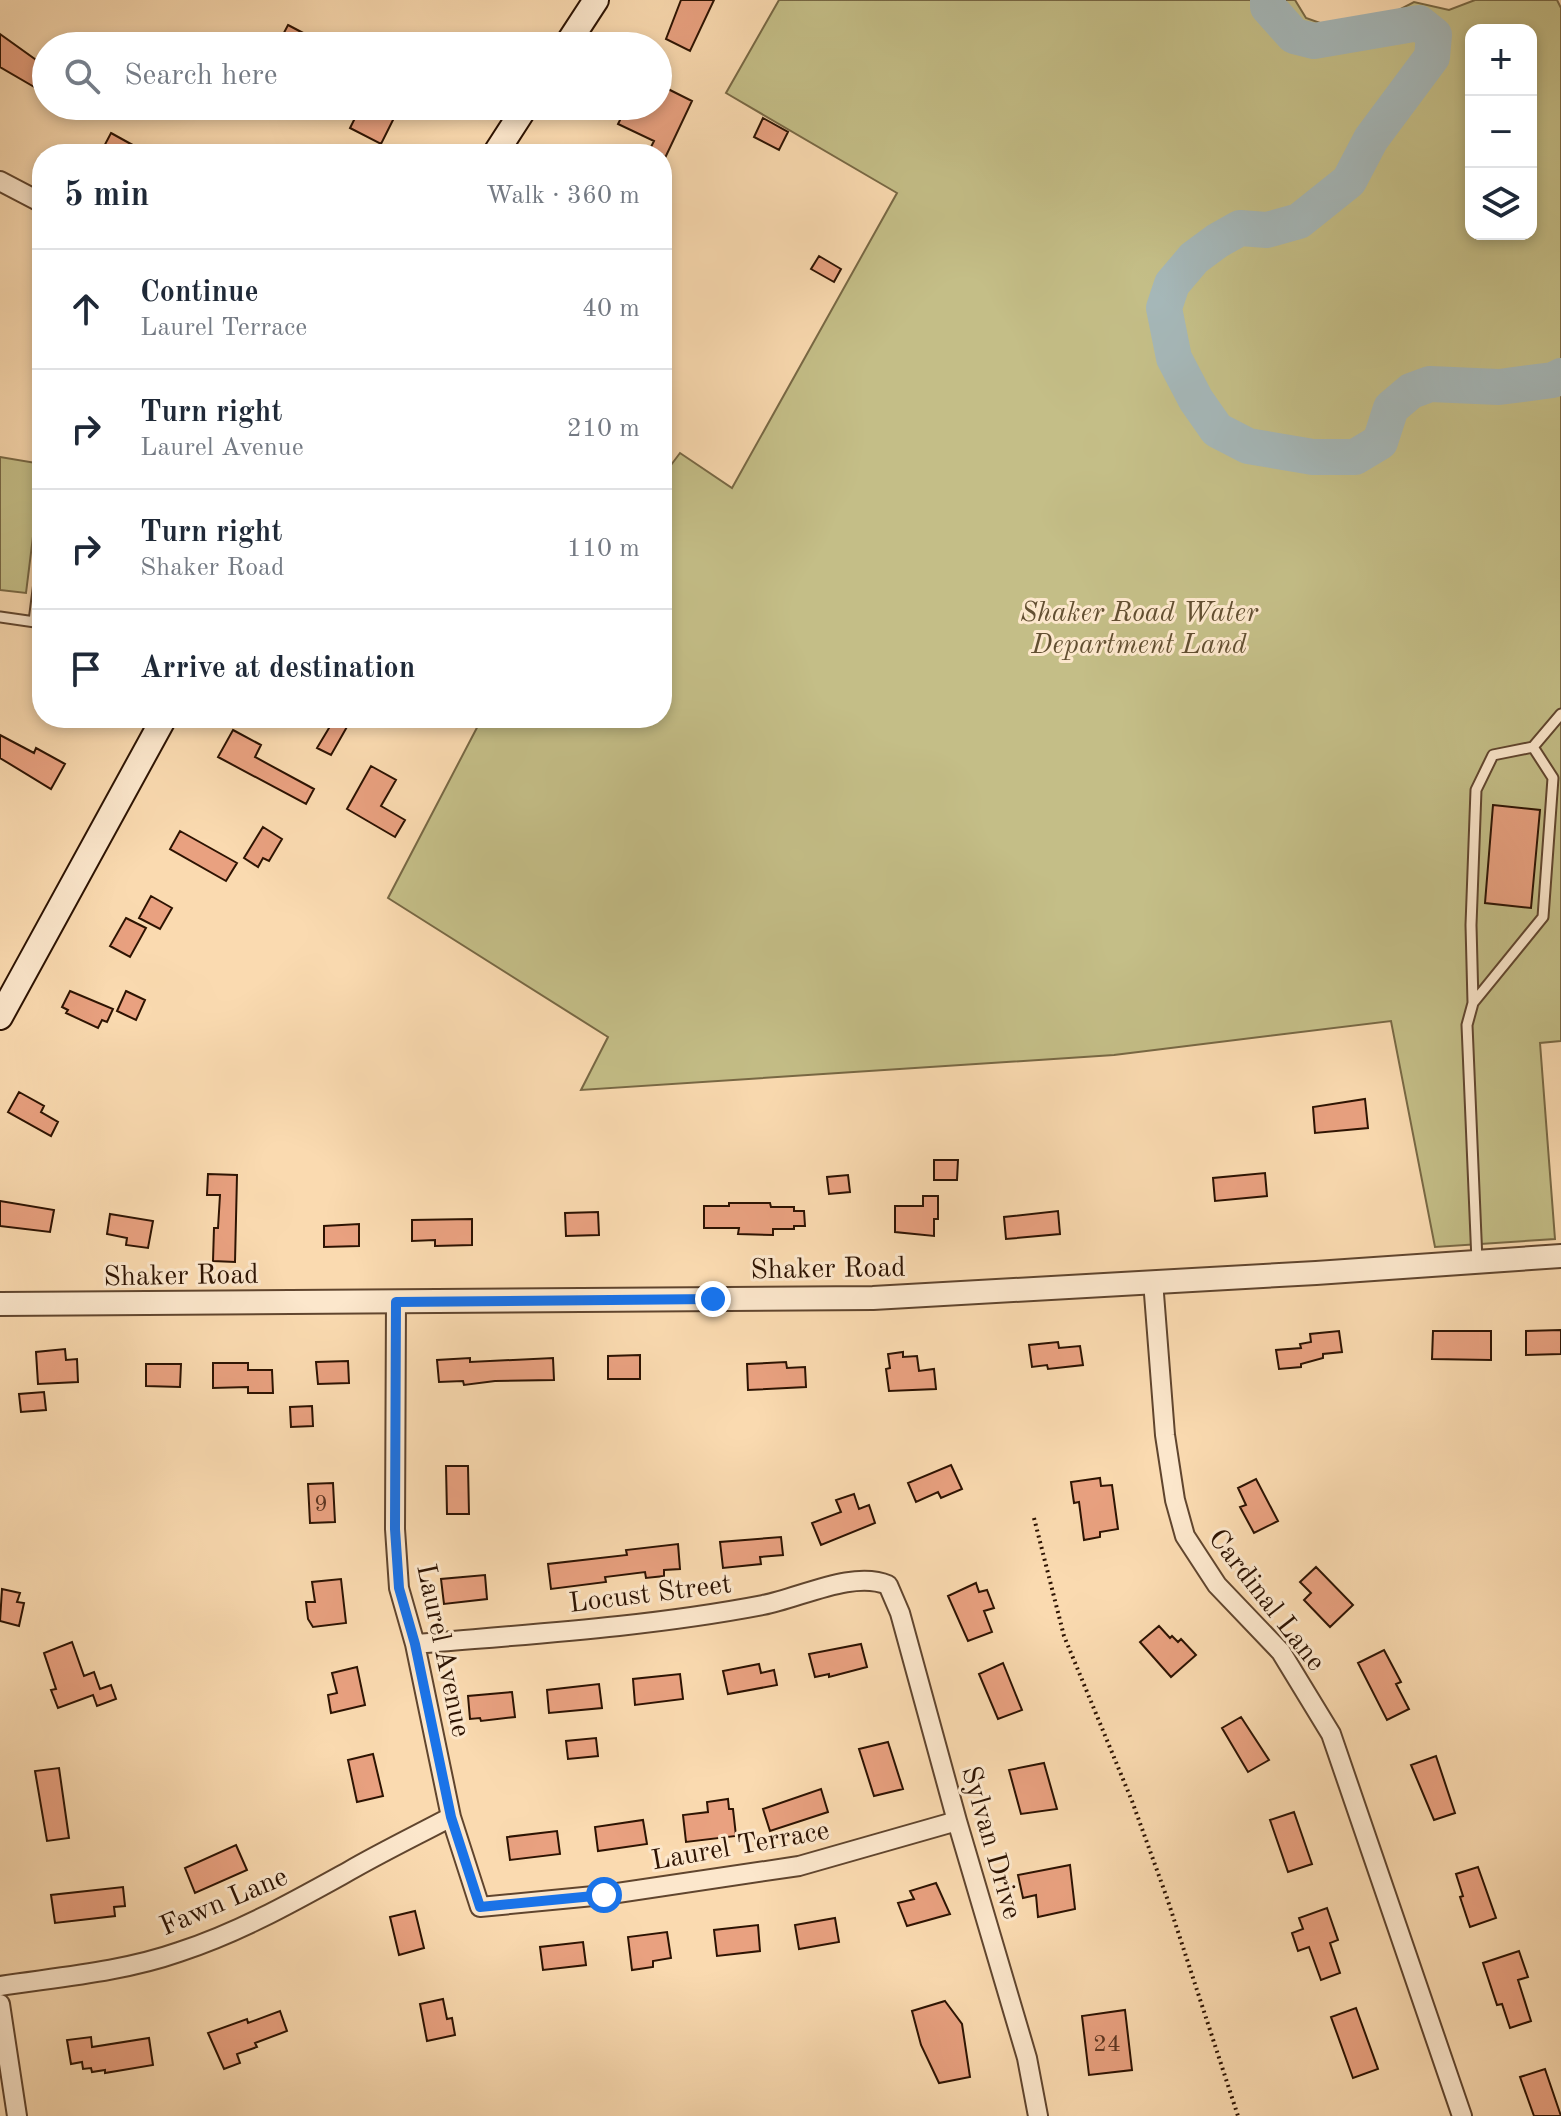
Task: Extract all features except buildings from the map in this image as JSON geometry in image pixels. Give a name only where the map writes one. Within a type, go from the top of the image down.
[{"type":"main road","points":[[575,32],[596,0]]},
{"type":"main road","points":[[501,144],[517,120]]},
{"type":"main road","points":[[0,1017],[159,728]]},
{"type":"street","points":[[0,181],[32,198]]},
{"type":"street","name":"Shaker Road","points":[[0,1304],[873,1298],[1561,1256]]},
{"type":"street","name":"Cardinal Lane","points":[[1153,1281],[1165,1435],[1175,1500],[1185,1536],[1217,1585],[1281,1652],[1331,1734],[1462,2116]]},
{"type":"street","name":"Laurel Avenue","points":[[396,1302],[395,1529],[399,1588],[415,1644],[451,1817],[480,1907]]},
{"type":"street","name":"Locust Street","points":[[415,1644],[671,1620],[764,1605],[853,1581],[876,1580],[888,1585]]},
{"type":"street","name":"Sylvan Drive","points":[[888,1585],[900,1613],[1027,2058],[1038,2116]]},
{"type":"street","name":"Fawn Lane","points":[[0,1986],[118,1967],[176,1954],[291,1905],[451,1817]]},
{"type":"street","name":"Laurel Terrace","points":[[480,1907],[604,1895],[799,1866],[957,1821]]},
{"type":"street","points":[[0,2004],[17,2116]]},
{"type":"lane","points":[[0,617],[32,621]]},
{"type":"lane","points":[[1477,1261],[1467,1025],[1473,1003],[1471,925],[1476,790],[1493,755],[1533,747],[1561,714]]},
{"type":"lane","points":[[1473,1003],[1543,917],[1553,778],[1533,747]]},
{"type":"path","points":[[1034,1518],[1064,1636],[1116,1761],[1167,1898],[1238,2116]]},
{"type":"green space","name":"Shaker Road Water Department Land","points":[[779,0],[1295,0],[1306,18],[1334,28],[1391,14],[1414,2],[1449,10],[1475,0],[1557,0],[1561,8],[1561,1041],[1540,1043],[1555,1239],[1435,1247],[1391,1021],[1114,1055],[581,1090],[608,1037],[388,898],[477,728],[672,728],[672,464],[680,453],[732,488],[897,193],[726,93]]},
{"type":"green space","points":[[0,457],[32,462],[32,545],[26,593],[0,590]]},
{"type":"waterway","points":[[1268,0],[1268,7],[1294,36],[1314,41],[1419,23],[1434,35],[1432,57],[1371,139],[1349,181],[1299,221],[1267,230],[1240,228],[1217,241],[1194,258],[1172,284],[1164,308],[1174,358],[1196,400],[1217,430],[1248,446],[1313,457],[1355,457],[1380,442],[1391,408],[1411,391],[1430,384],[1499,387],[1553,380],[1561,376]]},
{"type":"route","points":[[604,1895],[480,1907],[451,1817],[415,1644],[399,1588],[395,1529],[396,1302],[713,1299]]}]
